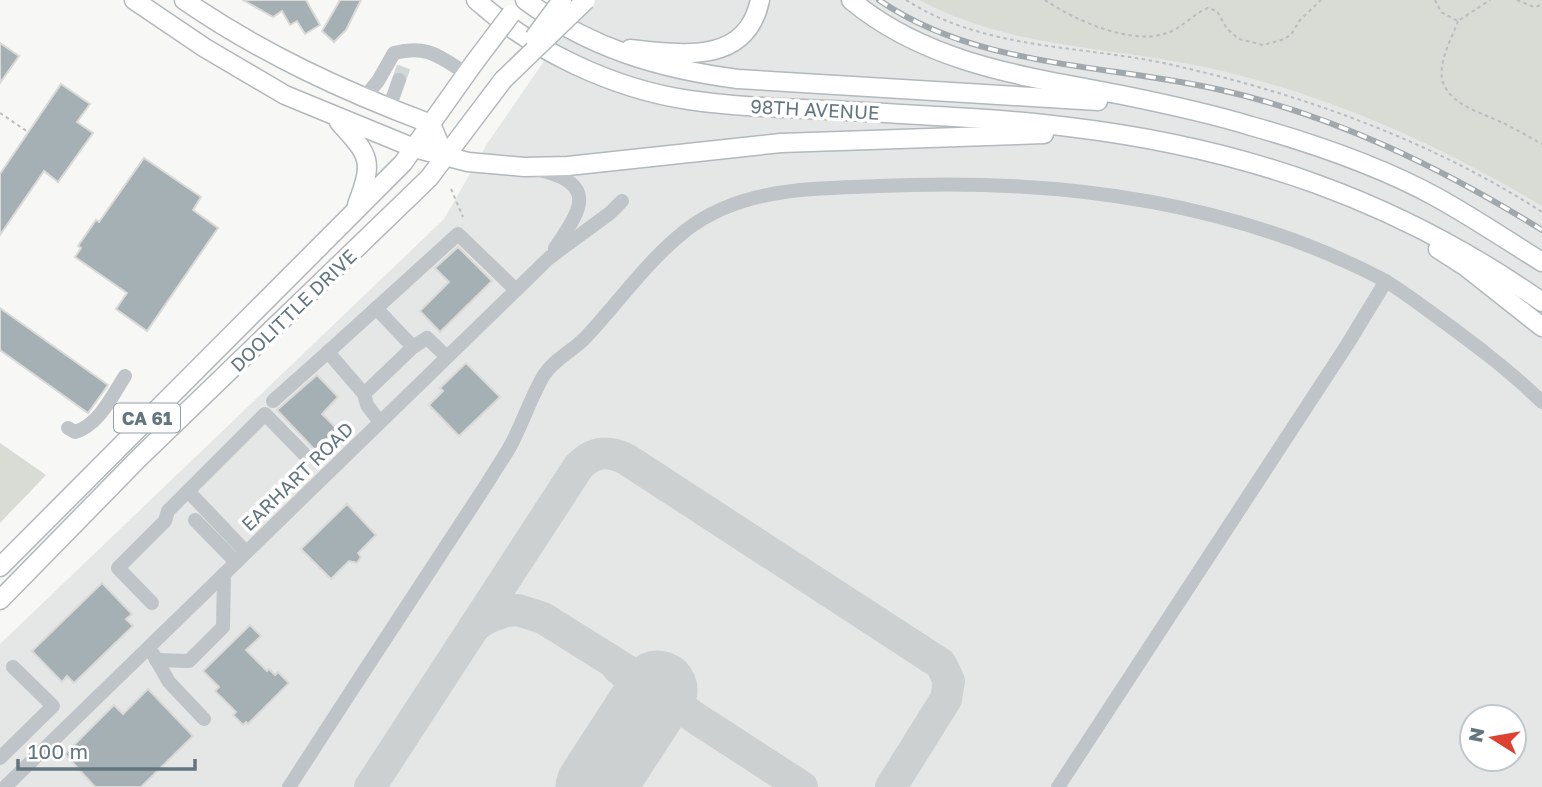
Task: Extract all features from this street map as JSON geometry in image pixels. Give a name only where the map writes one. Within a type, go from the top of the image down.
[{"type":"main road","points":[[134,0],[242,71],[285,95],[334,117],[445,158],[524,167],[568,166],[781,143],[1018,134],[1074,134],[1177,145],[1295,175],[1352,196],[1472,255],[1542,302]]},
{"type":"main road","points":[[184,0],[254,46],[300,70],[431,124],[445,158]]},
{"type":"main road","name":"98TH AVENUE","points":[[476,0],[519,33],[566,59],[639,88],[688,100],[1012,121],[1072,127],[1177,145]]},
{"type":"main road","name":"98TH AVENUE","points":[[523,0],[573,31],[608,47],[646,62],[689,73],[738,79],[1185,108]]},
{"type":"main road","name":"DOOLITTLE DRIVE","points":[[0,567],[403,163],[523,0]]},
{"type":"main road","name":"DOOLITTLE DRIVE","points":[[0,600],[205,393],[429,178],[562,0]]},
{"type":"main road","points":[[503,80],[586,0]]},
{"type":"main road","points":[[608,47],[682,54],[704,53],[725,47],[744,35],[757,12],[760,0]]},
{"type":"main road","points":[[851,0],[893,29],[929,47],[969,62],[1011,74],[1185,108],[1297,139],[1394,176],[1439,199],[1542,262]]},
{"type":"main road","points":[[334,117],[363,149],[368,163],[368,175],[355,211]]},
{"type":"main road","points":[[1352,196],[1465,267],[1542,327]]},
{"type":"street","points":[[364,98],[378,81],[394,53],[414,48],[471,69]]},
{"type":"street","points":[[402,63],[414,48]]},
{"type":"street","points":[[386,107],[396,79]]},
{"type":"street","points":[[524,167],[559,176],[572,184],[579,197],[575,218],[549,258]]},
{"type":"street","points":[[289,787],[503,458],[546,371],[582,341],[667,247],[709,215],[735,204],[783,191],[950,183],[1062,189],[1168,205],[1248,226],[1303,245],[1386,281],[1486,351],[1542,402]]},
{"type":"street","name":"EARHART ROAD","points":[[5,787],[152,653],[241,557],[549,258],[622,201]]},
{"type":"street","points":[[273,401],[458,234],[516,290]]},
{"type":"street","points":[[1058,787],[1386,281]]},
{"type":"street","points":[[376,308],[413,346]]},
{"type":"street","points":[[364,394],[413,346],[427,338],[447,357]]},
{"type":"street","points":[[328,352],[364,394],[367,405],[380,422]]},
{"type":"street","points":[[68,428],[75,432],[85,429],[104,409],[125,376]]},
{"type":"street","points":[[152,603],[118,568],[165,521],[168,511],[265,414],[304,454]]},
{"type":"street","points":[[188,491],[241,557]]},
{"type":"street","points":[[195,520],[241,557]]},
{"type":"street","points":[[152,653],[190,661],[223,627],[224,574]]},
{"type":"street","points":[[152,653],[169,682],[204,719]]},
{"type":"street","points":[[13,667],[53,706],[4,754],[25,768]]},
{"type":"path","points":[[906,0],[940,19],[996,36],[1166,64],[1283,94],[1392,133],[1510,192],[1542,212]]},
{"type":"path","points":[[1045,0],[1082,20],[1137,38],[1169,33],[1196,13],[1208,8],[1217,10],[1227,29],[1239,39],[1263,44],[1285,40],[1300,20],[1321,0]]},
{"type":"path","points":[[1435,0],[1441,12],[1458,21]]},
{"type":"path","points":[[1490,0],[1458,21],[1444,62],[1442,77],[1446,90],[1478,113],[1542,144]]},
{"type":"path","points":[[1517,0],[1534,7],[1542,5]]},
{"type":"path","points":[[0,113],[28,132]]},
{"type":"path","points":[[451,189],[463,217]]},
{"type":"shaded area","points":[[586,0],[927,0],[1122,49],[1275,82],[1349,106],[1417,137],[1542,202],[1542,787],[0,787],[0,644],[444,219],[487,144]]},
{"type":"shaded area","points":[[920,0],[1542,0],[1542,206],[1420,141],[1293,91],[1204,67],[1023,37],[953,16]]},
{"type":"shaded area","points":[[0,443],[46,475],[0,523]]},
{"type":"building","points":[[243,0],[306,0],[320,25],[305,34],[297,21],[290,25],[282,11],[273,17]]},
{"type":"building","points":[[340,0],[361,0],[346,30],[334,42],[322,31]]},
{"type":"building","points":[[0,43],[19,56],[0,83]]},
{"type":"building","points":[[61,84],[90,104],[77,122],[93,133],[58,182],[44,171],[0,235],[0,174]]},
{"type":"building","points":[[144,158],[201,197],[193,210],[218,228],[147,331],[116,309],[127,293],[75,257],[81,248],[78,246],[96,220],[99,222]]},
{"type":"building","points":[[458,247],[492,281],[440,332],[420,311],[449,282],[435,268]]},
{"type":"building","points":[[0,308],[108,385],[88,413],[0,350]]},
{"type":"building","points":[[466,363],[500,397],[459,436],[429,405],[443,391],[440,388]]},
{"type":"building","points":[[317,375],[338,397],[322,414],[337,429],[316,451],[277,410]]},
{"type":"building","points":[[347,504],[376,535],[358,553],[361,557],[357,563],[349,561],[331,579],[301,549]]},
{"type":"building","points":[[102,583],[132,614],[126,619],[133,626],[74,683],[67,676],[62,682],[32,651]]},
{"type":"building","points":[[250,625],[261,636],[246,650],[267,671],[269,669],[275,675],[278,672],[289,683],[248,724],[246,722],[243,725],[233,715],[236,712],[215,691],[219,687],[203,671]]},
{"type":"building","points":[[148,689],[193,736],[141,787],[95,787],[65,754],[114,705],[123,714]]},
{"type":"taxiway","points":[[370,787],[579,466],[590,457],[607,453],[626,459],[941,664],[949,681],[946,699],[891,787]]},
{"type":"taxiway","points":[[475,626],[506,611],[518,610],[543,618],[658,690],[694,717],[802,787]]},
{"type":"taxiway","points":[[618,668],[633,683],[636,690],[637,705],[629,734]]},
{"type":"runway","points":[[595,787],[658,690]]},
{"type":"tunnel","points":[[399,80],[405,63]]},
{"type":"railway","points":[[879,0],[917,22],[958,39],[1001,52],[1178,81],[1264,101],[1306,114],[1347,129],[1427,165],[1542,230]]}]
